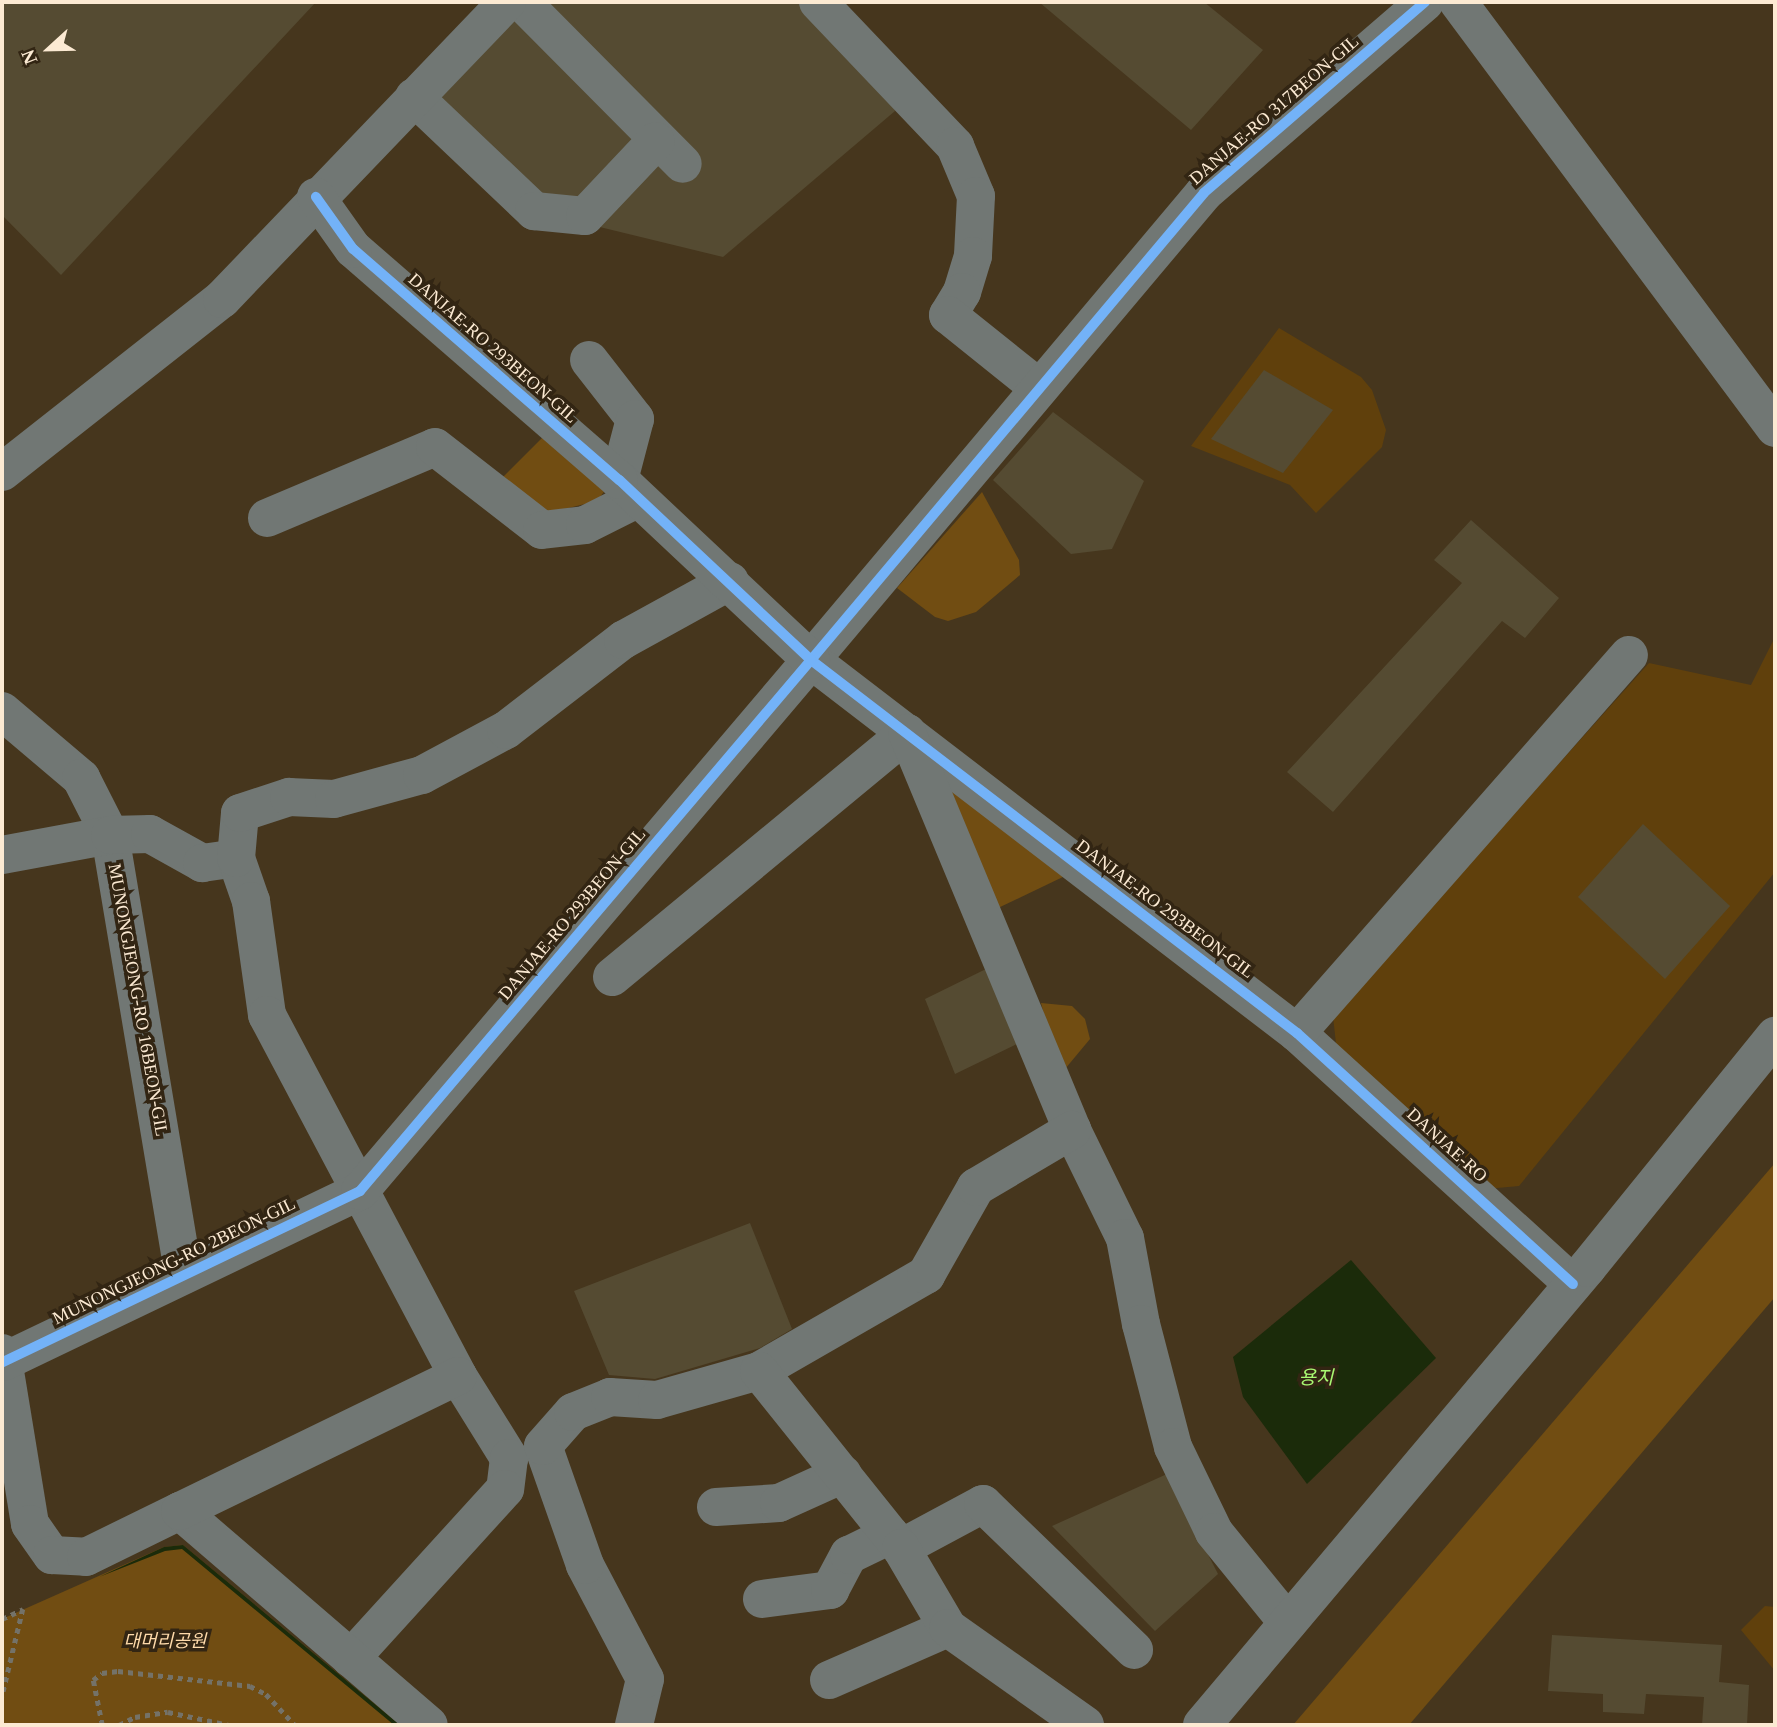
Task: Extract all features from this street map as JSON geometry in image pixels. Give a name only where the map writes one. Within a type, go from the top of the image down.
[{"type":"street","points":[[2,472],[222,299],[316,197],[507,2]]},
{"type":"street","points":[[414,97],[534,211],[584,216],[670,152],[522,2]]},
{"type":"street","points":[[818,2],[955,146],[976,196],[972,256],[962,292],[948,315],[1039,388]]},
{"type":"street","name":"DANJAE-RO 317BEON-GIL","points":[[1100,316],[1204,193],[1425,2]]},
{"type":"street","points":[[1458,2],[1775,428]]},
{"type":"street","name":"DANJAE-RO 293BEON-GIL","points":[[316,197],[353,249],[730,581],[811,660],[1297,1032]]},
{"type":"street","name":"DANJAE-RO 293BEON-GIL","points":[[360,1191],[1100,316]]},
{"type":"street","points":[[267,518],[435,447],[542,530],[585,525],[628,490],[635,419],[589,360]]},
{"type":"street","points":[[634,1725],[645,1679],[526,1452],[458,1376],[267,1015],[251,901],[236,858],[240,813],[289,797],[334,799],[422,775],[506,730],[623,640],[730,581]]},
{"type":"street","points":[[1297,1032],[1629,655]]},
{"type":"street","points":[[2,711],[81,778],[110,835]]},
{"type":"street","points":[[611,977],[907,733],[1072,1130],[1125,1238],[1141,1324],[1173,1447],[1214,1532],[1288,1623]]},
{"type":"street","points":[[2,855],[110,835],[150,834],[202,863],[236,858]]},
{"type":"street","name":"MUNONGJEONG-RO 16BEON-GIL","points":[[110,835],[184,1275]]},
{"type":"street","name":"DANJAE-RO","points":[[1297,1032],[1573,1284]]},
{"type":"street","points":[[1202,1725],[1573,1284],[1775,1036]]},
{"type":"street","points":[[351,1658],[505,1489],[526,1452],[573,1412],[610,1398],[656,1400],[759,1371],[926,1275],[976,1187],[1072,1130]]},
{"type":"street","name":"MUNONGJEONG-RO 2BEON-GIL","points":[[360,1191],[184,1275],[2,1357],[30,1524],[52,1555],[86,1557],[458,1376]]},
{"type":"street","points":[[759,1371],[895,1541],[948,1628],[1085,1725]]},
{"type":"street","points":[[716,1507],[779,1503],[843,1474]]},
{"type":"street","points":[[762,1599],[830,1590],[849,1555],[895,1541],[983,1504],[1134,1650]]},
{"type":"street","points":[[180,1511],[429,1725]]},
{"type":"street","points":[[829,1679],[948,1628]]},
{"type":"path","points":[[2,1619],[23,1609],[2,1697]]},
{"type":"path","points":[[102,1725],[93,1680],[102,1673],[118,1671],[250,1686],[266,1694],[295,1725]]},
{"type":"path","points":[[119,1725],[135,1717],[168,1712],[229,1725]]},
{"type":"shaded area","points":[[1279,328],[1361,377],[1372,390],[1386,430],[1382,447],[1316,513],[1290,485],[1191,446]]},
{"type":"shaded area","points":[[1775,637],[1775,872],[1519,1186],[1486,1189],[1337,1053],[1333,1016],[1649,663],[1751,685]]},
{"type":"shaded area","points":[[1765,1606],[1775,1607],[1775,1671],[1741,1630]]},
{"type":"green space","points":[[544,436],[609,485],[597,501],[540,515],[498,482]]},
{"type":"green space","points":[[982,492],[1019,560],[1020,575],[976,612],[948,621],[935,617],[897,588]]},
{"type":"green space","points":[[930,766],[1067,875],[998,908]]},
{"type":"green space","points":[[1041,1003],[1072,1006],[1085,1019],[1090,1039],[1060,1075]]},
{"type":"green space","points":[[1775,1163],[1775,1297],[1409,1725],[1293,1725]]},
{"type":"green space","name":"대머리공원","points":[[183,1545],[400,1725],[2,1725],[2,1619],[164,1547]]},
{"type":"water","name":"용지","points":[[1351,1260],[1436,1358],[1307,1484],[1243,1397],[1233,1357]]},
{"type":"water","points":[[183,1545],[400,1725],[394,1725],[182,1549],[165,1551],[99,1577],[164,1547]]},
{"type":"building","points":[[2,2],[316,2],[61,275],[2,215]]},
{"type":"building","points":[[532,2],[798,2],[888,91],[895,111],[723,257],[534,211],[427,110]]},
{"type":"building","points":[[1039,2],[1204,2],[1263,50],[1191,130]]},
{"type":"building","points":[[1264,370],[1333,410],[1283,473],[1211,439]]},
{"type":"building","points":[[1053,412],[1144,481],[1112,549],[1071,554],[993,480]]},
{"type":"building","points":[[1471,520],[1559,598],[1525,638],[1502,621],[1333,812],[1287,772],[1462,583],[1434,560]]},
{"type":"building","points":[[1643,824],[1730,906],[1665,979],[1578,897]]},
{"type":"building","points":[[988,968],[1023,1041],[955,1074],[925,999]]},
{"type":"building","points":[[750,1223],[792,1329],[760,1348],[655,1379],[609,1375],[574,1291]]},
{"type":"building","points":[[1167,1474],[1218,1574],[1155,1631],[1052,1526]]},
{"type":"building","points":[[1552,1635],[1722,1645],[1719,1682],[1749,1685],[1747,1725],[1702,1725],[1704,1697],[1646,1694],[1644,1714],[1603,1712],[1603,1694],[1548,1691]]},
{"type":"cycle path","points":[[1425,2],[1204,193],[811,660],[1297,1033],[1573,1284]]},
{"type":"cycle path","points":[[3,1362],[360,1191],[811,660],[619,480],[353,249],[316,197]]}]
